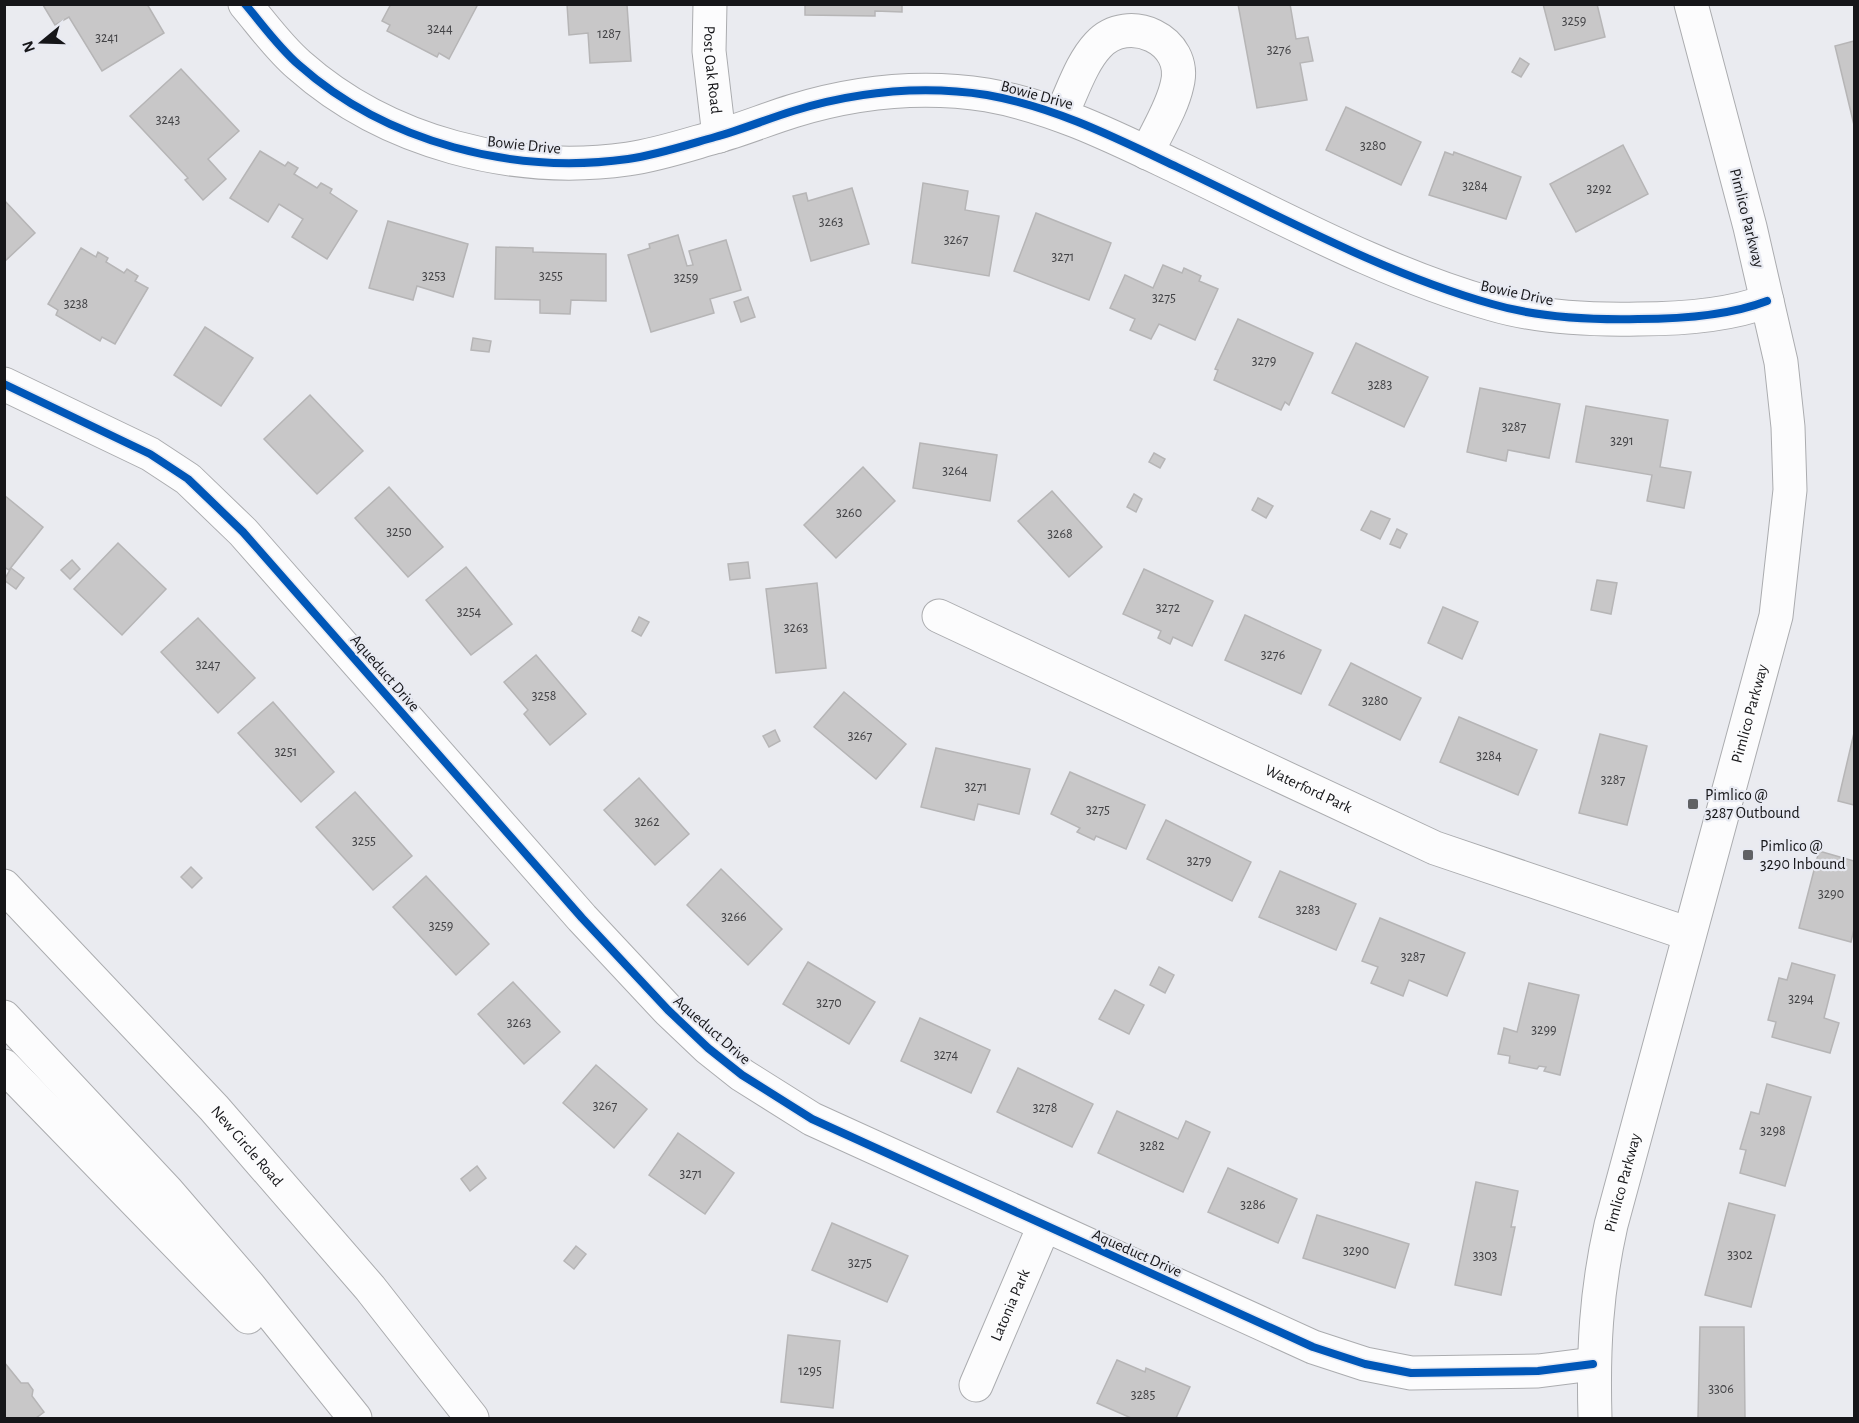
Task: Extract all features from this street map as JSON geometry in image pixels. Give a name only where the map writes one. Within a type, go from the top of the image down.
[{"type":"main road","name":"Bowie Drive","points":[[245,4],[298,65],[355,106],[415,134],[478,154],[550,164],[630,159],[719,136],[796,110],[855,96],[897,91],[987,95],[1061,115],[1380,263],[1494,305],[1552,315],[1603,320],[1656,319],[1715,314],[1767,301]]},
{"type":"main road","name":"Post Oak Road","points":[[710,4],[709,51],[719,136]]},
{"type":"main road","name":"Pimlico Parkway","points":[[1595,1419],[1593,1364],[1596,1303],[1611,1225],[1776,616],[1785,552],[1790,490],[1788,427],[1781,362],[1691,4]]},
{"type":"main road","points":[[1061,115],[1098,44],[1113,34],[1131,29],[1148,32],[1165,44],[1176,60],[1178,84],[1147,153]]},
{"type":"main road","name":"Aqueduct Drive","points":[[4,384],[150,454],[188,479],[243,532],[590,926],[668,1010],[708,1048],[742,1075],[812,1119],[1313,1347],[1365,1364],[1411,1373],[1538,1371],[1593,1364]]},
{"type":"main road","name":"Waterford Park","points":[[939,616],[1435,848],[1689,934]]},
{"type":"main road","name":"New Circle Road","points":[[4,886],[214,1108],[370,1288],[472,1419]]},
{"type":"main road","points":[[4,1017],[167,1191],[249,1286],[355,1419]]},
{"type":"main road","points":[[4,1066],[346,1419]]},
{"type":"main road","name":"Latonia Park","points":[[976,1385],[1044,1226]]},
{"type":"building","points":[[147,4],[164,33],[102,71],[69,17],[55,25],[43,5]]},
{"type":"building","points":[[391,4],[478,4],[449,59],[439,53],[437,57],[387,31],[390,25],[382,21]]},
{"type":"building","points":[[567,4],[632,4],[627,5],[631,61],[590,63],[588,33],[569,35]]},
{"type":"building","points":[[805,4],[902,4],[902,12],[875,11],[875,16],[805,15]]},
{"type":"building","points":[[1238,4],[1290,4],[1296,39],[1308,37],[1313,61],[1300,63],[1307,100],[1257,108]]},
{"type":"building","points":[[1543,4],[1597,4],[1605,37],[1555,50]]},
{"type":"building","points":[[1854,41],[1854,125],[1835,46]]},
{"type":"building","points":[[1520,58],[1529,64],[1521,77],[1512,72]]},
{"type":"building","points":[[181,69],[239,131],[208,159],[226,179],[203,200],[185,180],[188,178],[130,116]]},
{"type":"building","points":[[1346,107],[1421,142],[1401,185],[1326,150]]},
{"type":"building","points":[[1623,145],[1648,194],[1576,232],[1550,184]]},
{"type":"building","points":[[260,151],[285,166],[288,162],[298,168],[294,174],[317,188],[321,183],[332,189],[330,193],[357,211],[327,259],[292,237],[303,219],[279,204],[268,222],[230,198]]},
{"type":"building","points":[[1445,152],[1453,155],[1454,152],[1521,177],[1506,219],[1429,195]]},
{"type":"building","points":[[923,183],[968,191],[965,210],[999,216],[989,276],[912,263]]},
{"type":"building","points":[[852,188],[869,244],[811,261],[793,196],[806,193],[808,201]]},
{"type":"building","points":[[4,200],[35,233],[4,262]]},
{"type":"building","points":[[1036,213],[1111,243],[1089,300],[1014,271]]},
{"type":"building","points":[[388,221],[468,244],[453,297],[417,286],[413,300],[369,288]]},
{"type":"building","points":[[678,235],[687,266],[693,265],[689,251],[726,240],[741,290],[710,299],[714,313],[651,332],[628,255],[650,248],[649,244]]},
{"type":"building","points":[[496,247],[533,248],[533,252],[606,254],[606,301],[571,300],[570,314],[540,313],[540,300],[495,299]]},
{"type":"building","points":[[81,248],[96,257],[98,252],[108,258],[106,262],[124,273],[127,269],[138,276],[135,281],[148,288],[115,344],[102,337],[100,341],[56,315],[58,310],[48,304]]},
{"type":"building","points":[[1163,265],[1182,273],[1184,268],[1201,276],[1199,281],[1218,289],[1195,340],[1159,324],[1151,339],[1130,330],[1135,319],[1110,308],[1125,275],[1153,288]]},
{"type":"building","points":[[748,297],[755,317],[741,322],[734,302]]},
{"type":"building","points":[[1238,319],[1313,353],[1289,405],[1285,402],[1281,410],[1214,380],[1218,370],[1215,369]]},
{"type":"building","points":[[205,327],[253,358],[221,406],[174,375]]},
{"type":"building","points":[[473,338],[491,341],[489,352],[471,350]]},
{"type":"building","points":[[1356,343],[1428,377],[1404,427],[1332,393]]},
{"type":"building","points":[[1480,388],[1560,404],[1549,458],[1508,450],[1506,461],[1467,452]]},
{"type":"building","points":[[310,395],[363,451],[317,494],[264,439]]},
{"type":"building","points":[[1586,406],[1668,420],[1660,467],[1691,472],[1684,508],[1647,501],[1652,475],[1576,462]]},
{"type":"building","points":[[920,443],[997,455],[990,501],[913,488]]},
{"type":"building","points":[[1154,453],[1165,459],[1160,468],[1149,462]]},
{"type":"building","points":[[863,467],[895,501],[836,558],[804,525]]},
{"type":"building","points":[[389,487],[443,547],[408,577],[355,518]]},
{"type":"building","points":[[1052,491],[1102,547],[1069,577],[1018,521]]},
{"type":"building","points":[[1134,494],[1142,499],[1136,512],[1127,507]]},
{"type":"building","points":[[4,495],[43,527],[9,570],[4,567]]},
{"type":"building","points":[[1258,498],[1273,506],[1266,518],[1252,510]]},
{"type":"building","points":[[1371,511],[1390,519],[1380,539],[1361,530]]},
{"type":"building","points":[[1397,529],[1407,534],[1400,548],[1390,544]]},
{"type":"building","points":[[118,543],[166,589],[122,635],[74,589]]},
{"type":"building","points":[[72,560],[80,569],[70,579],[61,570]]},
{"type":"building","points":[[748,562],[750,578],[730,580],[728,564]]},
{"type":"building","points":[[466,567],[512,624],[471,655],[426,600]]},
{"type":"building","points":[[11,568],[24,578],[16,589],[4,580]]},
{"type":"building","points":[[1144,569],[1213,601],[1192,646],[1173,637],[1170,644],[1158,638],[1161,631],[1123,614]]},
{"type":"building","points":[[1597,580],[1617,583],[1611,614],[1591,610]]},
{"type":"building","points":[[817,583],[826,668],[776,673],[766,589]]},
{"type":"building","points":[[1443,607],[1478,622],[1462,659],[1428,643]]},
{"type":"building","points":[[1245,615],[1321,650],[1301,694],[1225,660]]},
{"type":"building","points":[[639,617],[649,622],[641,636],[632,631]]},
{"type":"building","points":[[198,618],[255,678],[218,713],[161,652]]},
{"type":"building","points":[[536,655],[586,714],[550,745],[524,714],[528,710],[504,682]]},
{"type":"building","points":[[1351,663],[1421,698],[1400,740],[1329,705]]},
{"type":"building","points":[[844,692],[906,744],[876,779],[814,727]]},
{"type":"building","points":[[273,702],[334,772],[301,802],[238,733]]},
{"type":"building","points":[[1459,717],[1537,750],[1518,795],[1440,762]]},
{"type":"building","points":[[775,730],[780,741],[769,747],[763,736]]},
{"type":"building","points":[[1854,733],[1854,805],[1838,801]]},
{"type":"building","points":[[1600,734],[1647,746],[1627,825],[1579,813]]},
{"type":"building","points":[[936,748],[1030,769],[1019,814],[978,804],[974,820],[921,807]]},
{"type":"building","points":[[1070,772],[1145,805],[1126,849],[1096,836],[1094,840],[1077,832],[1080,828],[1051,814]]},
{"type":"building","points":[[639,778],[689,834],[655,865],[604,810]]},
{"type":"building","points":[[355,792],[412,856],[373,890],[316,827]]},
{"type":"building","points":[[1166,820],[1251,862],[1232,901],[1147,859]]},
{"type":"building","points":[[1819,851],[1854,861],[1854,929],[1851,942],[1799,928]]},
{"type":"building","points":[[191,867],[202,878],[192,888],[181,877]]},
{"type":"building","points":[[721,869],[782,929],[748,965],[687,905]]},
{"type":"building","points":[[1280,871],[1356,904],[1336,950],[1259,917]]},
{"type":"building","points":[[426,876],[489,944],[456,975],[393,907]]},
{"type":"building","points":[[1380,918],[1465,953],[1447,996],[1409,980],[1403,996],[1371,983],[1378,967],[1362,961]]},
{"type":"building","points":[[808,962],[875,1002],[849,1044],[783,1004]]},
{"type":"building","points":[[1792,963],[1835,975],[1824,1018],[1839,1023],[1830,1053],[1772,1037],[1776,1022],[1768,1020],[1779,978],[1787,980]]},
{"type":"building","points":[[1159,967],[1174,975],[1165,993],[1150,985]]},
{"type":"building","points":[[513,982],[560,1032],[524,1064],[478,1014]]},
{"type":"building","points":[[1529,983],[1579,995],[1560,1075],[1544,1071],[1546,1067],[1539,1066],[1537,1069],[1509,1063],[1510,1056],[1498,1054],[1504,1028],[1517,1032]]},
{"type":"building","points":[[1115,990],[1144,1005],[1129,1034],[1099,1019]]},
{"type":"building","points":[[920,1018],[990,1050],[971,1093],[901,1061]]},
{"type":"building","points":[[596,1065],[647,1109],[614,1148],[563,1103]]},
{"type":"building","points":[[1018,1068],[1093,1104],[1072,1147],[997,1112]]},
{"type":"building","points":[[1767,1084],[1811,1097],[1785,1186],[1740,1173],[1746,1150],[1740,1149],[1751,1112],[1759,1114]]},
{"type":"building","points":[[1117,1111],[1178,1139],[1186,1121],[1210,1132],[1183,1192],[1098,1153]]},
{"type":"building","points":[[678,1133],[734,1173],[705,1214],[649,1175]]},
{"type":"building","points":[[477,1166],[486,1178],[470,1191],[461,1179]]},
{"type":"building","points":[[1228,1168],[1297,1199],[1278,1243],[1208,1212]]},
{"type":"building","points":[[1476,1182],[1518,1191],[1511,1227],[1515,1227],[1501,1295],[1455,1285]]},
{"type":"building","points":[[1729,1203],[1775,1215],[1751,1307],[1705,1295]]},
{"type":"building","points":[[1317,1215],[1409,1244],[1395,1288],[1303,1258]]},
{"type":"building","points":[[832,1223],[908,1256],[887,1302],[812,1270]]},
{"type":"building","points":[[576,1246],[586,1254],[574,1269],[564,1261]]},
{"type":"building","points":[[1700,1327],[1744,1327],[1745,1418],[1698,1418]]},
{"type":"building","points":[[788,1335],[840,1341],[833,1408],[781,1402]]},
{"type":"building","points":[[1117,1360],[1145,1372],[1146,1368],[1190,1387],[1176,1418],[1131,1418],[1097,1403]]},
{"type":"building","points":[[4,1362],[21,1383],[28,1383],[33,1390],[32,1396],[44,1412],[36,1418],[4,1418]]},
{"type":"cycle path","points":[[245,4],[278,44],[299,65],[334,92],[372,115],[412,133],[454,147],[497,157],[541,162],[585,163],[628,159],[683,146],[816,104],[840,99],[889,92],[963,92],[1012,100],[1061,115],[1131,145],[1372,260],[1412,277],[1510,309],[1565,317],[1654,319],[1720,313],[1767,301]]},
{"type":"cycle path","points":[[4,384],[150,454],[188,479],[243,532],[582,918],[668,1010],[708,1048],[742,1075],[812,1119],[1313,1347],[1365,1364],[1411,1373],[1538,1371],[1593,1364]]},
{"type":"place","name":"Pimlico @ 3287 Outbound","points":[[1693,804]]},
{"type":"place","name":"Pimlico @ 3290 Inbound","points":[[1748,855]]}]
